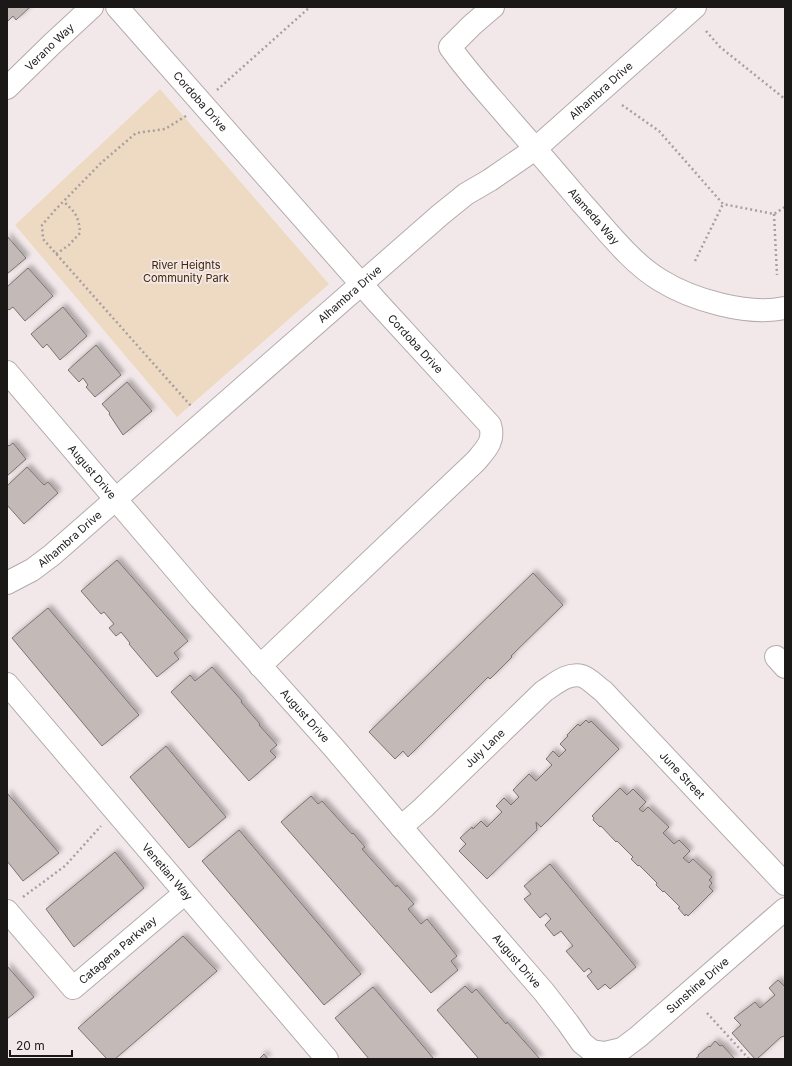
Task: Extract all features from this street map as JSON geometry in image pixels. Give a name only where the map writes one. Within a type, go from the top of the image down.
[{"type":"street","name":"Verano Way","points":[[7,88],[92,7]]},
{"type":"street","name":"Cordoba Drive","points":[[117,7],[361,284],[490,425],[493,434],[489,444],[476,461],[260,666]]},
{"type":"street","name":"Alameda Way","points":[[493,7],[450,47],[464,67],[632,258],[660,280],[700,299],[746,309],[775,310],[785,308]]},
{"type":"street","name":"Alhambra Drive","points":[[7,583],[32,570],[52,555],[440,215],[466,194],[490,180],[535,149],[695,7]]},
{"type":"street","name":"August Drive","points":[[7,372],[200,598],[334,748],[544,992],[582,1043],[592,1051],[605,1053]]},
{"type":"street","name":"July Lane","points":[[401,827],[428,803],[544,691],[560,680],[573,676]]},
{"type":"street","name":"June Street","points":[[573,676],[583,676],[603,691],[785,884]]},
{"type":"street","name":"Venetian Way","points":[[7,684],[327,1059]]},
{"type":"street","name":"Catagena Parkway","points":[[12,906],[73,988],[185,893]]},
{"type":"street","name":"Sunshine Drive","points":[[605,1053],[622,1049],[638,1037],[785,909]]},
{"type":"path","points":[[216,90],[310,7]]},
{"type":"path","points":[[706,31],[720,47],[785,99]]},
{"type":"path","points":[[622,105],[659,131],[723,204],[774,214],[785,208]]},
{"type":"path","points":[[188,115],[165,129],[136,133],[101,163],[63,201],[42,225],[43,239],[192,406]]},
{"type":"path","points":[[56,254],[69,245],[80,233],[79,220],[74,211],[63,201]]},
{"type":"path","points":[[695,261],[723,204]]},
{"type":"path","points":[[774,214],[777,275]]},
{"type":"path","points":[[12,906],[46,878],[65,866],[101,826]]},
{"type":"path","points":[[708,1013],[749,1059]]},
{"type":"green space","name":"River Heights Community Park","points":[[160,89],[329,284],[177,417],[15,225]]},
{"type":"building","points":[[7,7],[30,7],[16,20],[13,16],[7,22]]},
{"type":"building","points":[[7,236],[26,258],[7,274]]},
{"type":"building","points":[[28,268],[53,296],[25,321],[13,307],[9,310],[7,308],[7,287]]},
{"type":"building","points":[[63,307],[87,336],[60,360],[47,344],[43,348],[31,334]]},
{"type":"building","points":[[96,345],[121,375],[95,397],[86,387],[88,385],[83,378],[79,382],[68,370]]},
{"type":"building","points":[[127,382],[152,411],[123,435],[109,414],[110,413],[102,404]]},
{"type":"building","points":[[13,443],[26,459],[7,476],[7,444],[9,446]]},
{"type":"building","points":[[27,467],[44,485],[48,482],[58,493],[24,524],[7,505],[7,486]]},
{"type":"building","points":[[117,560],[188,641],[174,653],[179,659],[157,677],[129,644],[130,643],[121,632],[116,636],[109,628],[114,624],[104,612],[101,614],[81,591]]},
{"type":"building","points":[[533,573],[563,605],[511,656],[512,657],[490,679],[488,677],[408,757],[403,751],[395,759],[369,732]]},
{"type":"building","points":[[48,608],[139,715],[102,746],[12,638]]},
{"type":"building","points":[[212,667],[242,701],[241,702],[260,724],[259,725],[277,745],[270,751],[276,757],[249,781],[171,692],[190,675],[195,681]]},
{"type":"building","points":[[586,720],[589,723],[591,721],[619,749],[541,827],[536,822],[537,830],[487,879],[459,851],[466,844],[460,838],[481,821],[487,827],[502,812],[496,806],[504,798],[511,805],[519,797],[513,790],[529,774],[536,781],[552,765],[546,759],[553,751],[559,757],[566,750],[560,744],[578,724],[580,726]]},
{"type":"building","points":[[166,746],[226,817],[189,848],[130,777]]},
{"type":"building","points":[[620,788],[627,795],[633,789],[646,802],[639,809],[643,812],[648,807],[669,827],[663,833],[674,844],[679,840],[690,851],[683,858],[689,863],[693,859],[712,877],[709,880],[712,883],[709,887],[713,891],[688,916],[686,914],[685,916],[678,908],[680,907],[656,885],[657,883],[639,865],[638,866],[631,859],[633,857],[593,820],[594,818],[592,816]]},
{"type":"building","points":[[7,793],[59,853],[23,881],[7,861]]},
{"type":"building","points":[[311,796],[318,804],[322,801],[352,834],[353,833],[365,847],[362,849],[396,887],[397,885],[414,904],[408,909],[421,924],[427,919],[457,956],[451,961],[458,970],[431,993],[281,822]]},
{"type":"building","points":[[239,830],[361,974],[324,1005],[202,861]]},
{"type":"building","points":[[115,852],[144,888],[74,947],[46,909]]},
{"type":"building","points":[[550,864],[636,967],[610,989],[605,984],[598,990],[587,976],[592,972],[589,968],[584,972],[566,951],[573,946],[561,931],[554,936],[545,925],[551,919],[546,913],[540,918],[524,899],[531,894],[524,886]]},
{"type":"building","points":[[183,936],[217,971],[115,1059],[107,1059],[78,1028]]},
{"type":"building","points":[[7,966],[34,997],[7,1019]]},
{"type":"building","points":[[778,980],[785,987],[785,1036],[781,1037],[757,1059],[755,1059],[732,1033],[741,1025],[734,1018],[755,1002],[760,1008],[775,995],[769,988]]},
{"type":"building","points":[[465,986],[472,993],[476,989],[506,1024],[507,1022],[540,1059],[479,1059],[437,1010]]},
{"type":"building","points":[[373,987],[434,1059],[369,1059],[335,1018]]},
{"type":"building","points":[[715,1041],[720,1046],[722,1045],[735,1059],[695,1059],[709,1046],[710,1047]]},
{"type":"building","points":[[264,1054],[268,1059],[259,1059]]}]
